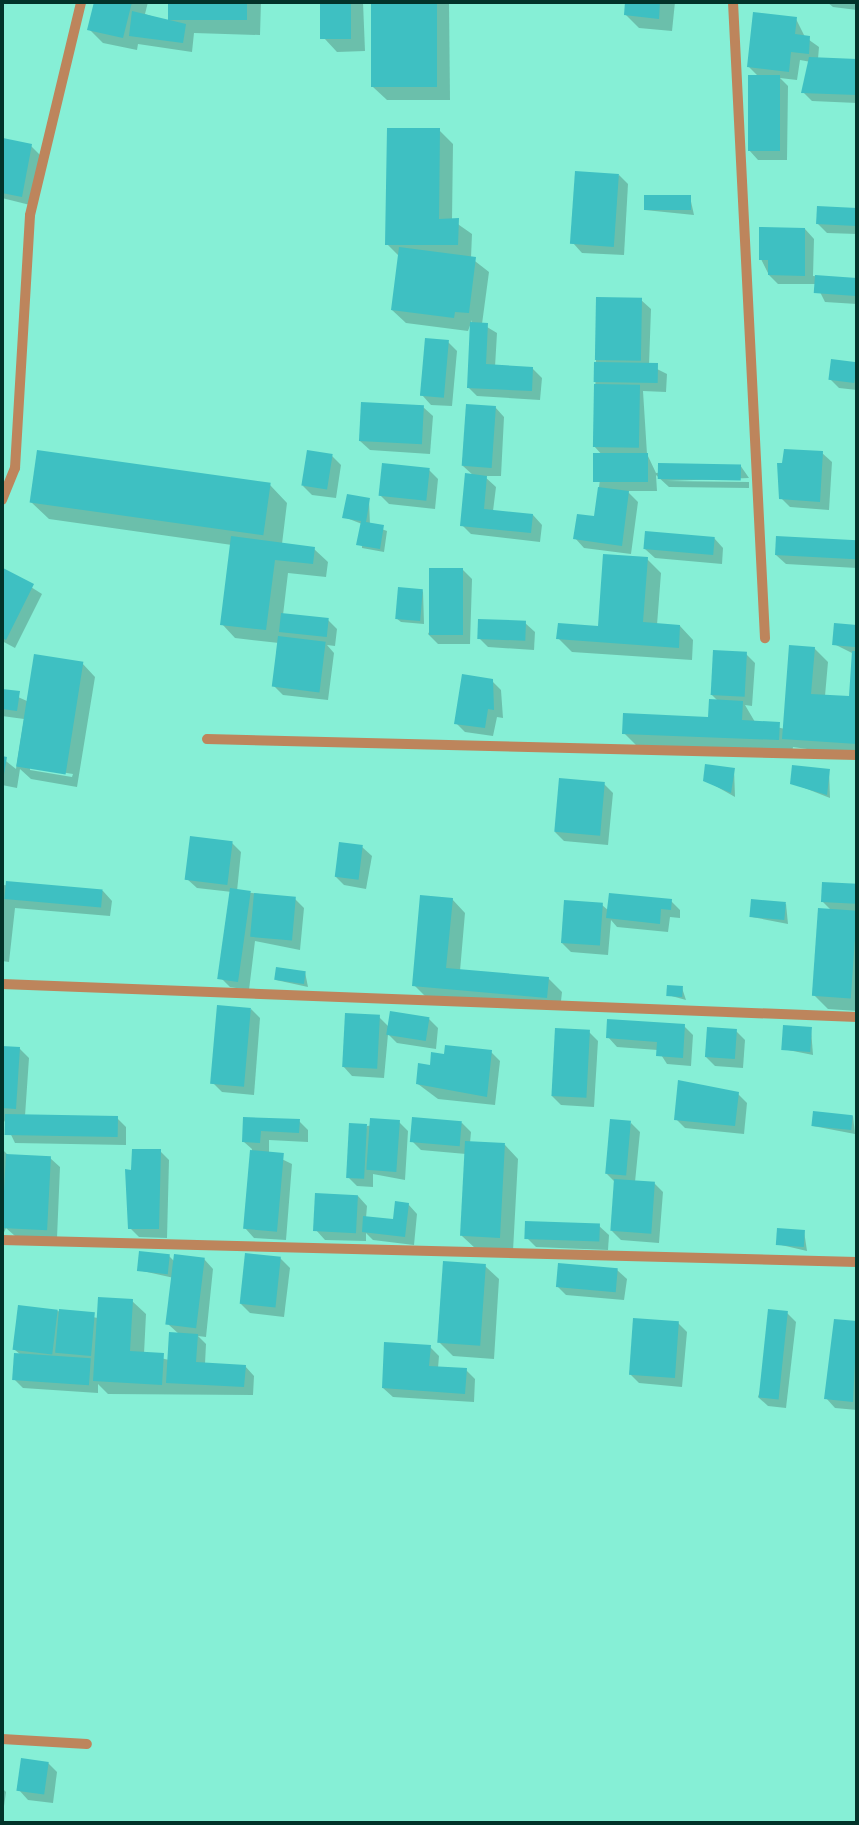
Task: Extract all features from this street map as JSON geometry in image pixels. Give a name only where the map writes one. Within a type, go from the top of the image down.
[{"type":"lane","points":[[2,500],[5,484],[15,468],[30,215],[81,2]]},
{"type":"lane","points":[[733,2],[765,638]]},
{"type":"lane","points":[[207,739],[857,755]]},
{"type":"lane","points":[[2,984],[857,1017]]},
{"type":"lane","points":[[2,1240],[857,1262]]},
{"type":"lane","points":[[2,1739],[87,1744]]},
{"type":"building","points":[[94,2],[132,2],[123,38],[87,30]]},
{"type":"building","points":[[168,2],[247,2],[247,20],[168,20]]},
{"type":"building","points":[[320,2],[351,2],[351,39],[320,39]]},
{"type":"building","points":[[371,2],[437,2],[437,87],[371,87]]},
{"type":"building","points":[[625,2],[660,2],[659,19],[624,15]]},
{"type":"building","points":[[132,11],[186,24],[183,43],[129,36]]},
{"type":"building","points":[[753,12],[797,17],[795,34],[810,36],[809,54],[791,52],[789,72],[747,67]]},
{"type":"building","points":[[809,57],[857,59],[857,95],[801,93]]},
{"type":"building","points":[[748,75],[780,75],[780,151],[748,151]]},
{"type":"building","points":[[387,128],[440,128],[439,219],[459,218],[458,245],[385,245]]},
{"type":"building","points":[[3,138],[32,144],[22,197],[2,193]]},
{"type":"building","points":[[575,171],[619,174],[614,247],[570,244]]},
{"type":"building","points":[[644,195],[691,195],[691,210],[644,210]]},
{"type":"building","points":[[817,206],[857,208],[856,226],[816,224]]},
{"type":"building","points":[[759,227],[805,228],[805,276],[768,275],[768,260],[759,260]]},
{"type":"building","points":[[399,247],[476,257],[469,313],[455,312],[454,318],[391,310]]},
{"type":"building","points":[[815,275],[857,278],[856,296],[814,293]]},
{"type":"building","points":[[596,297],[642,298],[641,361],[595,360]]},
{"type":"building","points":[[470,322],[488,323],[486,364],[533,367],[532,391],[467,388]]},
{"type":"building","points":[[425,338],[449,340],[444,398],[420,396]]},
{"type":"building","points":[[831,359],[857,362],[854,383],[828,380]]},
{"type":"building","points":[[594,362],[658,363],[658,383],[594,382]]},
{"type":"building","points":[[594,384],[640,385],[639,448],[593,447]]},
{"type":"building","points":[[361,402],[424,405],[422,444],[359,441]]},
{"type":"building","points":[[466,404],[496,406],[492,468],[462,466]]},
{"type":"building","points":[[784,449],[823,451],[820,502],[779,499],[777,463],[782,463]]},
{"type":"building","points":[[37,450],[271,483],[263,535],[30,502]]},
{"type":"building","points":[[307,450],[333,454],[327,490],[301,486]]},
{"type":"building","points":[[593,453],[648,453],[648,482],[593,482]]},
{"type":"building","points":[[382,463],[430,468],[426,501],[379,496]]},
{"type":"building","points":[[658,463],[741,464],[741,480],[658,479]]},
{"type":"building","points":[[465,473],[487,476],[484,509],[533,514],[531,533],[460,526]]},
{"type":"building","points":[[598,487],[629,491],[622,546],[573,539],[577,514],[594,516]]},
{"type":"building","points":[[347,494],[370,498],[366,522],[384,525],[380,549],[356,545],[361,521],[342,518]]},
{"type":"building","points":[[645,531],[715,537],[713,555],[643,549]]},
{"type":"building","points":[[231,536],[315,547],[313,564],[275,560],[266,630],[220,625]]},
{"type":"building","points":[[776,536],[857,540],[856,559],[775,555]]},
{"type":"building","points":[[603,554],[648,557],[643,622],[680,625],[679,648],[556,639],[558,623],[598,626]]},
{"type":"building","points":[[3,568],[34,584],[6,640],[2,638]]},
{"type":"building","points":[[429,568],[463,568],[463,635],[429,635]]},
{"type":"building","points":[[398,587],[423,589],[420,621],[395,619]]},
{"type":"building","points":[[281,613],[329,618],[327,637],[279,632]]},
{"type":"building","points":[[478,619],[526,621],[525,641],[477,639]]},
{"type":"building","points":[[834,623],[857,625],[855,647],[832,645]]},
{"type":"building","points":[[278,636],[326,642],[319,692],[272,687]]},
{"type":"building","points":[[789,645],[815,647],[811,694],[849,696],[852,651],[857,651],[857,744],[782,739]]},
{"type":"building","points":[[713,650],[747,652],[745,697],[711,695]]},
{"type":"building","points":[[34,654],[83,662],[66,774],[16,767]]},
{"type":"building","points":[[462,674],[493,679],[494,710],[488,709],[485,728],[454,724]]},
{"type":"building","points":[[2,689],[20,691],[17,711],[2,709]]},
{"type":"building","points":[[709,699],[743,701],[742,720],[780,722],[779,740],[622,734],[623,713],[708,717]]},
{"type":"building","points":[[2,756],[7,757],[3,780],[2,779]]},
{"type":"building","points":[[705,764],[735,768],[731,793],[703,781]]},
{"type":"building","points":[[792,765],[830,769],[827,795],[790,784]]},
{"type":"building","points":[[559,778],[605,782],[600,836],[554,832]]},
{"type":"building","points":[[190,836],[233,841],[227,885],[185,880]]},
{"type":"building","points":[[339,842],[363,845],[359,880],[335,877]]},
{"type":"building","points":[[6,881],[103,889],[101,907],[4,899]]},
{"type":"building","points":[[822,882],[857,884],[856,904],[821,902]]},
{"type":"building","points":[[230,888],[251,891],[238,982],[217,979]]},
{"type":"building","points":[[254,893],[296,897],[292,940],[250,937]]},
{"type":"building","points":[[609,893],[672,899],[671,910],[661,909],[660,924],[606,918]]},
{"type":"building","points":[[420,895],[453,898],[446,968],[549,977],[547,998],[412,986]]},
{"type":"building","points":[[751,899],[786,902],[784,920],[749,917]]},
{"type":"building","points":[[564,900],[603,903],[600,946],[561,943]]},
{"type":"building","points":[[818,908],[857,911],[851,999],[812,996]]},
{"type":"building","points":[[276,967],[306,971],[304,984],[274,980]]},
{"type":"building","points":[[667,985],[683,986],[682,997],[666,996]]},
{"type":"building","points":[[217,1005],[251,1008],[244,1087],[210,1084]]},
{"type":"building","points":[[390,1011],[430,1017],[426,1041],[386,1035]]},
{"type":"building","points":[[345,1013],[380,1015],[377,1069],[342,1067]]},
{"type":"building","points":[[607,1019],[685,1024],[683,1058],[656,1056],[657,1042],[606,1038]]},
{"type":"building","points":[[783,1025],[812,1027],[810,1052],[781,1050]]},
{"type":"building","points":[[707,1027],[737,1029],[735,1059],[705,1057]]},
{"type":"building","points":[[555,1028],[590,1030],[586,1098],[551,1096]]},
{"type":"building","points":[[445,1045],[492,1050],[487,1097],[416,1084],[418,1063],[430,1065],[431,1052],[444,1054]]},
{"type":"building","points":[[2,1046],[20,1047],[16,1109],[2,1108]]},
{"type":"building","points":[[678,1080],[739,1092],[735,1126],[674,1120]]},
{"type":"building","points":[[813,1111],[853,1115],[851,1130],[811,1126]]},
{"type":"building","points":[[5,1114],[118,1116],[118,1137],[5,1135]]},
{"type":"building","points":[[243,1117],[300,1119],[299,1133],[261,1131],[260,1143],[242,1142]]},
{"type":"building","points":[[412,1117],[462,1121],[460,1146],[410,1142]]},
{"type":"building","points":[[370,1118],[400,1120],[396,1172],[366,1170]]},
{"type":"building","points":[[610,1119],[631,1121],[626,1176],[605,1174]]},
{"type":"building","points":[[349,1123],[367,1124],[364,1179],[346,1178]]},
{"type":"building","points":[[465,1141],[505,1143],[500,1238],[460,1236]]},
{"type":"building","points":[[132,1149],[161,1149],[159,1229],[128,1229],[125,1169],[131,1170]]},
{"type":"building","points":[[250,1150],[284,1153],[277,1232],[243,1229]]},
{"type":"building","points":[[6,1154],[51,1156],[47,1230],[2,1228]]},
{"type":"building","points":[[614,1179],[655,1182],[651,1234],[610,1231]]},
{"type":"building","points":[[315,1193],[358,1195],[356,1233],[313,1231]]},
{"type":"building","points":[[395,1201],[409,1203],[405,1237],[362,1232],[363,1216],[393,1219]]},
{"type":"building","points":[[525,1221],[600,1224],[599,1242],[524,1239]]},
{"type":"building","points":[[777,1228],[805,1230],[804,1247],[776,1245]]},
{"type":"building","points":[[139,1251],[170,1254],[168,1274],[137,1271]]},
{"type":"building","points":[[245,1253],[281,1257],[275,1307],[240,1304]]},
{"type":"building","points":[[174,1254],[205,1258],[196,1328],[165,1324]]},
{"type":"building","points":[[443,1261],[486,1264],[480,1346],[437,1343]]},
{"type":"building","points":[[558,1263],[618,1268],[616,1292],[556,1287]]},
{"type":"building","points":[[98,1297],[133,1299],[130,1351],[164,1353],[162,1385],[93,1381]]},
{"type":"building","points":[[18,1305],[58,1310],[52,1355],[13,1350]]},
{"type":"building","points":[[59,1309],[95,1312],[91,1356],[55,1353]]},
{"type":"building","points":[[768,1309],[788,1311],[779,1400],[759,1398]]},
{"type":"building","points":[[633,1318],[679,1321],[675,1378],[629,1375]]},
{"type":"building","points":[[834,1319],[857,1321],[853,1402],[824,1399]]},
{"type":"building","points":[[169,1332],[198,1334],[196,1362],[246,1365],[244,1387],[166,1383]]},
{"type":"building","points":[[384,1342],[431,1345],[429,1366],[467,1368],[465,1394],[382,1388]]},
{"type":"building","points":[[14,1353],[91,1358],[89,1385],[12,1380]]},
{"type":"building","points":[[21,1758],[49,1762],[44,1795],[16,1791]]}]
